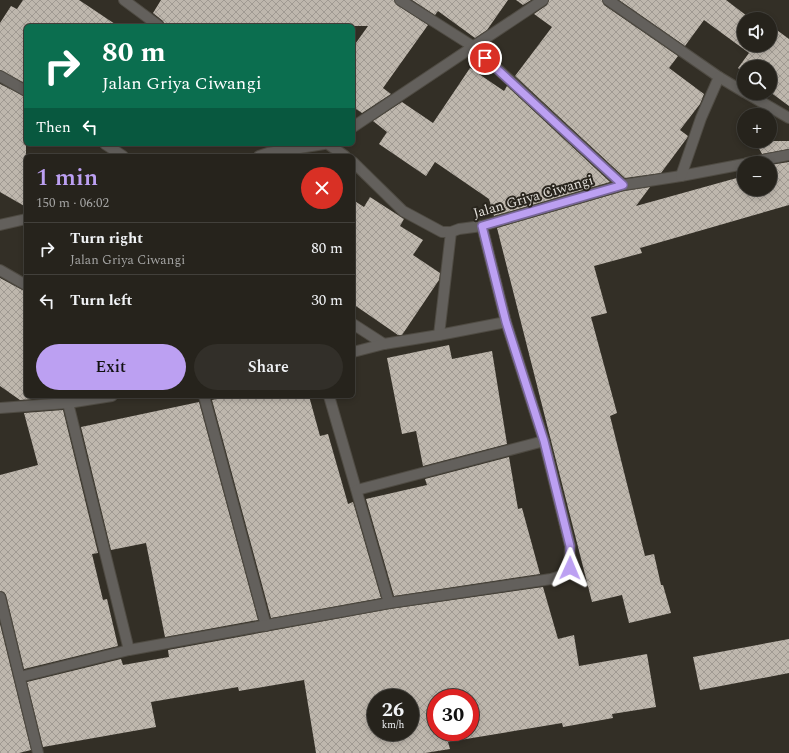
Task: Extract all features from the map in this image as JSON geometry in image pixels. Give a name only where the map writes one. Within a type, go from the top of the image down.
[{"type":"street","points":[[124,0],[156,24]]},
{"type":"street","points":[[400,0],[474,47],[623,185]]},
{"type":"street","points":[[355,126],[543,0]]},
{"type":"street","points":[[608,0],[719,77],[737,87]]},
{"type":"street","points":[[0,76],[24,89]]},
{"type":"street","points":[[681,176],[701,118],[719,77]]},
{"type":"street","points":[[759,100],[789,118]]},
{"type":"street","points":[[108,146],[120,154]]},
{"type":"street","points":[[265,154],[312,146]]},
{"type":"street","points":[[331,146],[342,154]]},
{"type":"street","points":[[777,157],[789,155]]},
{"type":"street","name":"Jalan Griya Ciwangi","points":[[355,164],[403,211],[442,232],[451,232],[459,229],[482,226],[623,185],[737,165]]},
{"type":"street","points":[[0,225],[24,219]]},
{"type":"street","points":[[20,677],[129,650],[389,603],[551,579],[564,575],[570,568],[570,546],[544,441],[506,322],[482,226]]},
{"type":"street","points":[[439,335],[451,232]]},
{"type":"street","points":[[0,270],[24,284]]},
{"type":"street","points":[[355,351],[384,344],[506,322]]},
{"type":"street","points":[[355,325],[384,344]]},
{"type":"street","points":[[0,408],[68,403],[99,398]]},
{"type":"street","points":[[205,398],[266,626]]},
{"type":"street","points":[[330,398],[389,603]]},
{"type":"street","points":[[68,403],[129,650]]},
{"type":"street","points":[[357,490],[544,441]]},
{"type":"street","points":[[0,597],[38,753]]},
{"type":"building","points":[[23,0],[79,0],[115,24],[24,24],[24,83],[0,70],[0,23],[11,6],[17,9]]},
{"type":"building","points":[[161,0],[394,0],[397,5],[428,25],[383,88],[391,94],[362,113],[355,108],[355,44],[368,26],[355,26],[355,24],[164,24],[163,21],[153,13]]},
{"type":"building","points":[[412,0],[508,0],[487,30],[475,38],[438,11],[435,15]]},
{"type":"building","points":[[516,0],[531,0],[523,5]]},
{"type":"building","points":[[549,0],[602,0],[604,5],[678,56],[669,68],[704,94],[700,104],[680,130],[688,136],[687,138],[661,173],[625,178],[515,76],[552,27],[534,14],[547,5]]},
{"type":"building","points":[[619,0],[726,0],[742,12],[737,12],[737,44],[704,20],[685,46]]},
{"type":"building","points":[[777,30],[789,39],[789,106],[777,97],[777,60],[744,60],[749,53],[748,52],[777,52]]},
{"type":"building","points":[[470,68],[504,91],[507,86],[610,182],[494,216],[489,199],[435,162],[426,176],[379,144],[387,132],[373,121],[402,102],[433,123]]},
{"type":"building","points":[[0,84],[24,96],[24,146],[26,146],[26,154],[24,154],[24,206],[0,192]]},
{"type":"building","points":[[777,141],[789,141],[789,149],[762,154],[759,148],[777,148]]},
{"type":"building","points":[[789,162],[789,205],[640,248],[642,253],[594,266],[607,313],[591,317],[617,413],[610,416],[645,556],[654,554],[661,585],[663,585],[671,613],[629,623],[622,595],[592,602],[497,228],[624,191],[650,187],[636,206],[737,178],[737,196],[777,196],[777,164]]},
{"type":"building","points":[[370,197],[404,219],[400,226],[423,240],[413,255],[440,273],[439,280],[402,335],[398,335],[355,305],[355,201],[364,207]]},
{"type":"building","points":[[0,278],[24,291],[24,398],[46,398],[20,400],[0,386]]},
{"type":"building","points":[[449,345],[452,359],[492,351],[507,444],[423,466],[416,431],[402,434],[387,358]]},
{"type":"building","points":[[221,398],[310,398],[320,436],[328,434],[348,504],[353,502],[381,598],[271,618],[212,400]]},
{"type":"building","points":[[199,402],[258,620],[165,637],[146,543],[111,550],[81,427]]},
{"type":"building","points":[[63,410],[98,553],[92,554],[103,600],[107,599],[118,646],[24,669],[6,595],[4,592],[0,591],[0,475],[38,465],[24,413]]},
{"type":"building","points":[[509,457],[518,509],[522,508],[540,574],[394,596],[366,499],[427,485],[425,479]]},
{"type":"building","points":[[543,587],[558,639],[574,635],[579,666],[647,654],[656,707],[612,714],[613,718],[563,727],[562,723],[479,737],[479,689],[427,689],[427,741],[454,741],[448,742],[450,749],[425,753],[316,753],[304,680],[239,691],[238,687],[151,702],[156,727],[43,747],[27,682],[121,659],[123,665],[169,657],[168,650],[390,609]]},
{"type":"building","points":[[0,624],[31,750],[19,753],[0,753]]},
{"type":"building","points":[[789,639],[789,673],[700,690],[693,657]]},
{"type":"route","points":[[485,58],[623,185],[482,226],[506,322],[544,441],[570,546],[570,568]]}]
